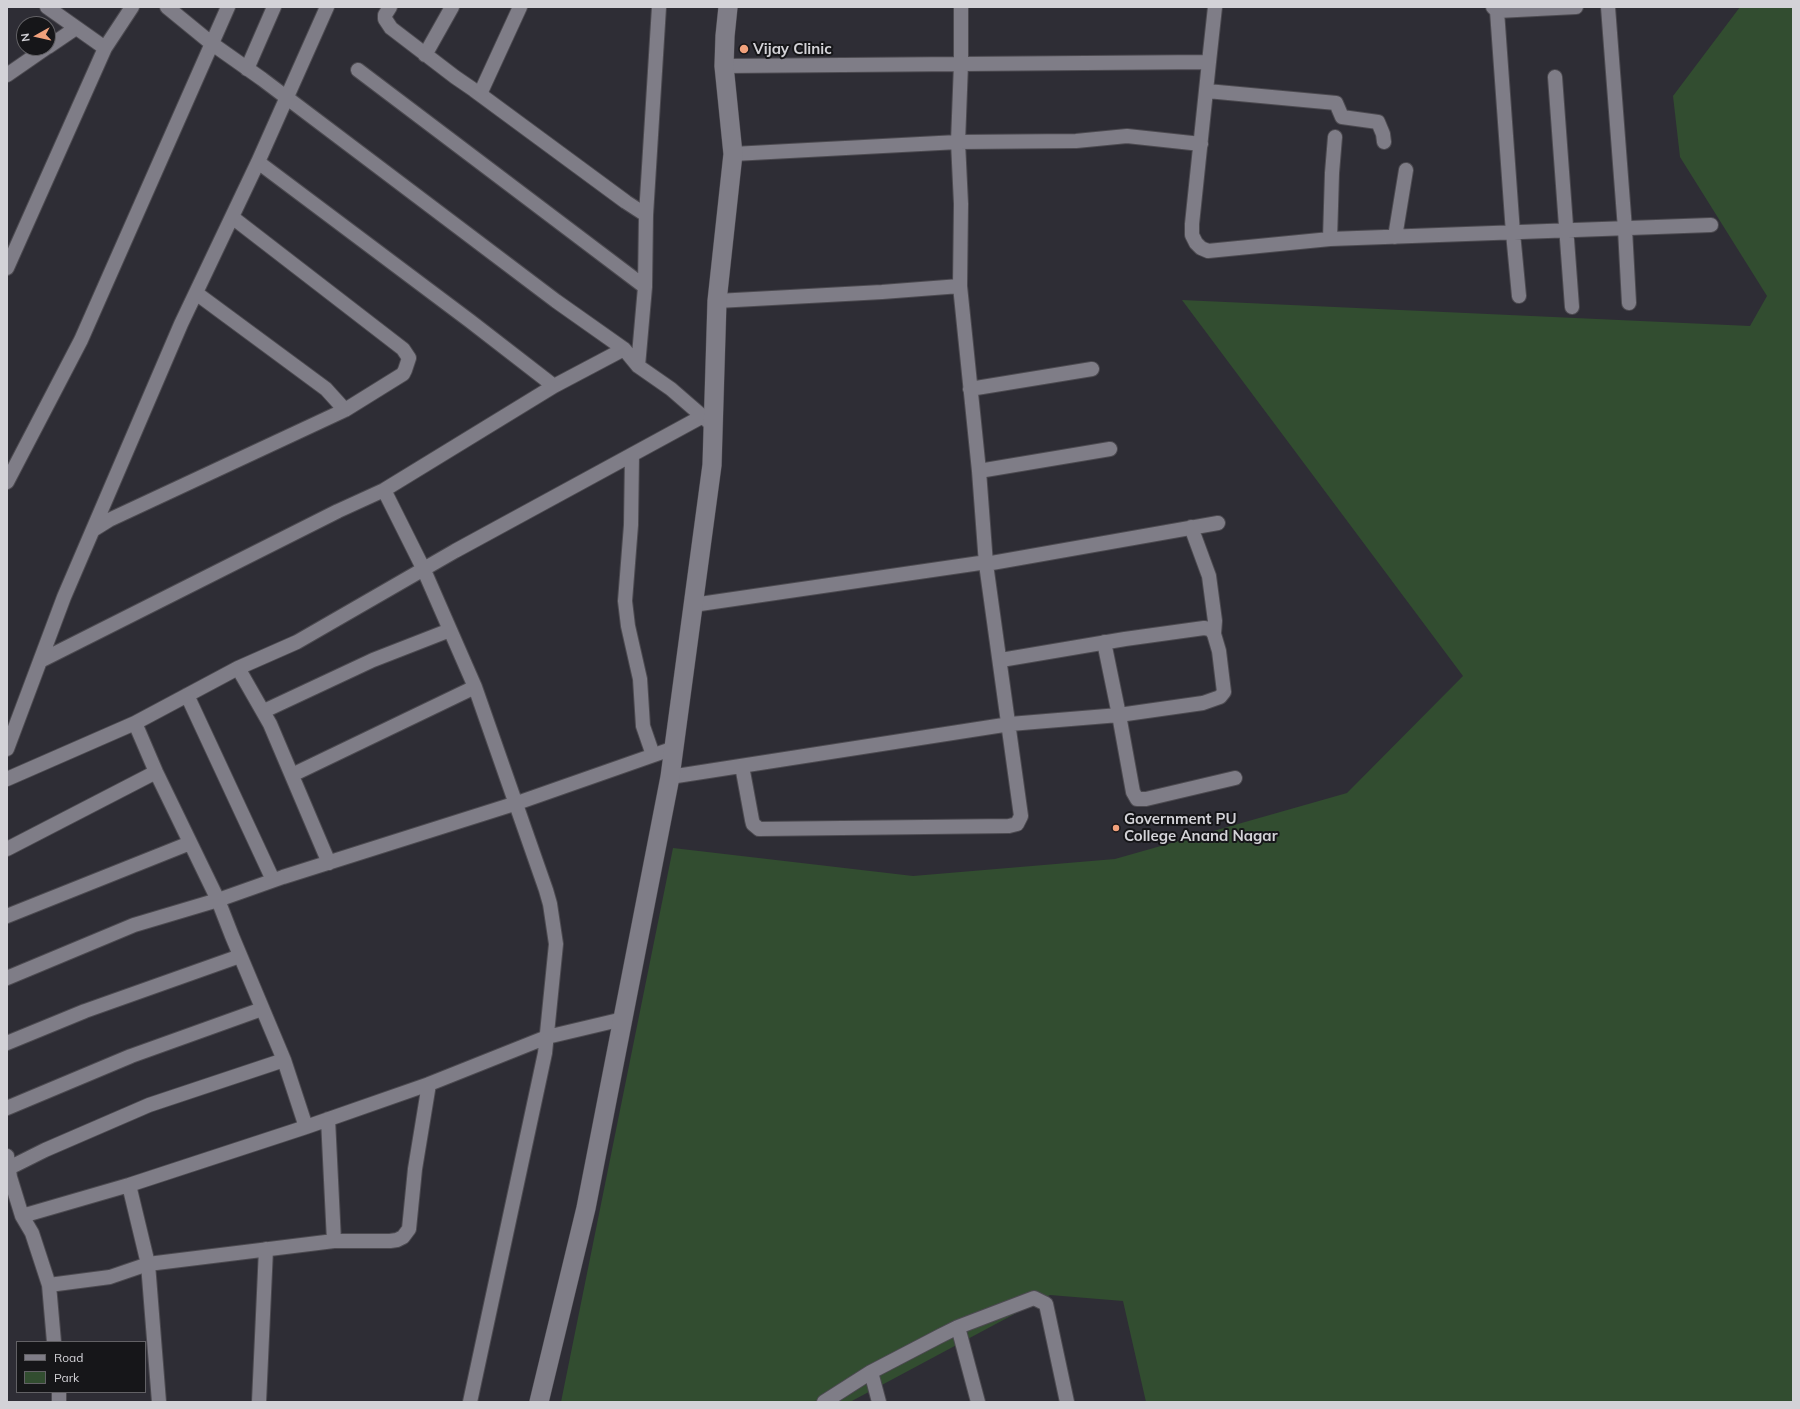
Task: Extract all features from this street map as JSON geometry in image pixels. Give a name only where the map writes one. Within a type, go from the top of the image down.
[{"type":"street","points":[[46,7],[105,48]]},
{"type":"street","points":[[7,268],[105,48],[132,7]]},
{"type":"street","points":[[167,7],[211,43],[556,301],[624,349],[638,366],[671,389],[708,422]]},
{"type":"street","points":[[7,482],[80,340],[132,228],[211,43],[228,7]]},
{"type":"street","points":[[247,69],[274,7]]},
{"type":"street","points":[[7,749],[64,597],[196,293],[258,162],[326,7]]},
{"type":"street","points":[[390,7],[385,15],[385,20],[391,28],[425,55],[646,215]]},
{"type":"street","points":[[425,55],[452,7]]},
{"type":"street","points":[[480,94],[520,7]]},
{"type":"street","points":[[638,366],[645,287],[646,215],[659,7]]},
{"type":"street","points":[[742,766],[753,824],[759,829],[1010,826],[1018,824],[1021,816],[1010,724],[986,564],[979,471],[960,286],[961,204],[958,142],[961,64],[961,7]]},
{"type":"street","points":[[1215,7],[1192,224],[1192,235],[1201,248],[1208,251],[1330,239],[1711,225]]},
{"type":"street","points":[[1519,296],[1495,9],[1576,7]]},
{"type":"street","points":[[1608,7],[1626,229],[1629,304]]},
{"type":"street","points":[[539,1402],[586,1208],[670,777],[712,465],[708,422],[717,301],[732,154],[724,66],[725,9]]},
{"type":"street","points":[[56,42],[76,28]]},
{"type":"street","points":[[7,75],[35,56]]},
{"type":"street","points":[[724,66],[1209,62]]},
{"type":"street","points":[[358,70],[645,287]]},
{"type":"street","points":[[1555,77],[1572,307]]},
{"type":"street","points":[[1207,90],[1336,103],[1342,117],[1378,122],[1383,134],[1384,142]]},
{"type":"street","points":[[732,154],[958,142],[1076,140],[1127,136],[1201,144]]},
{"type":"street","points":[[1330,239],[1332,173],[1335,137]]},
{"type":"street","points":[[258,162],[464,316],[554,386]]},
{"type":"street","points":[[1395,237],[1406,170]]},
{"type":"street","points":[[93,530],[116,517],[345,410],[402,374],[409,358],[407,354],[232,216]]},
{"type":"street","points":[[717,301],[960,286]]},
{"type":"street","points":[[196,293],[326,389],[345,410]]},
{"type":"street","points":[[40,661],[338,511],[384,490],[554,386],[624,349]]},
{"type":"street","points":[[970,389],[1092,369]]},
{"type":"street","points":[[7,779],[135,723],[238,668],[296,642],[423,568],[632,454],[708,422]]},
{"type":"street","points":[[979,471],[1110,449]]},
{"type":"street","points":[[632,454],[631,525],[625,601],[628,626],[640,679],[643,726],[654,756]]},
{"type":"street","points":[[384,490],[423,568],[476,687],[517,803],[550,904],[556,944],[547,1037],[470,1402]]},
{"type":"street","points":[[693,605],[980,563],[986,564],[1218,523]]},
{"type":"street","points":[[670,777],[1010,724],[1120,715],[1203,703],[1220,697],[1224,692],[1223,680],[1219,651],[1214,634],[1215,621],[1209,576],[1191,527]]},
{"type":"street","points":[[1001,660],[1104,642],[1204,628],[1210,629],[1214,634]]},
{"type":"street","points":[[264,711],[373,660],[450,630]]},
{"type":"street","points":[[1104,642],[1120,715],[1133,792],[1137,799],[1146,799],[1235,778]]},
{"type":"street","points":[[238,668],[264,711],[329,862]]},
{"type":"street","points":[[292,775],[476,687]]},
{"type":"street","points":[[187,695],[273,880]]},
{"type":"street","points":[[135,723],[156,772],[218,900],[284,1060],[306,1127]]},
{"type":"street","points":[[7,978],[134,925],[218,900],[273,880],[517,803],[674,748]]},
{"type":"street","points":[[7,849],[156,772]]},
{"type":"street","points":[[7,916],[190,843]]},
{"type":"street","points":[[7,1043],[84,1011],[240,956]]},
{"type":"street","points":[[7,1108],[131,1056],[262,1009]]},
{"type":"street","points":[[22,1216],[128,1186],[306,1127],[429,1084],[547,1037],[623,1019]]},
{"type":"street","points":[[54,1341],[49,1284],[32,1233],[22,1216],[8,1165],[149,1105],[284,1060]]},
{"type":"street","points":[[49,1284],[110,1277],[148,1264],[266,1249],[334,1241],[397,1240],[406,1234],[409,1229],[415,1169],[429,1084]]},
{"type":"street","points":[[328,1119],[334,1241]]},
{"type":"street","points":[[128,1186],[148,1264],[159,1402]]},
{"type":"street","points":[[258,1402],[266,1249]]},
{"type":"street","points":[[824,1402],[871,1372],[958,1327],[1034,1298],[1046,1304],[1067,1402]]},
{"type":"street","points":[[958,1327],[978,1402]]},
{"type":"street","points":[[871,1372],[879,1402]]},
{"type":"green space","points":[[1740,7],[1793,7],[1793,1402],[1146,1402],[1123,1301],[1050,1295],[850,1402],[561,1402],[673,848],[913,876],[1115,859],[1347,793],[1463,676],[1182,300],[1750,326],[1767,296],[1680,157],[1673,96]]},
{"type":"place","name":"Vijay Clinic","points":[[744,49]]},
{"type":"place","name":"Government PU College Anand Nagar","points":[[1116,828]]}]
